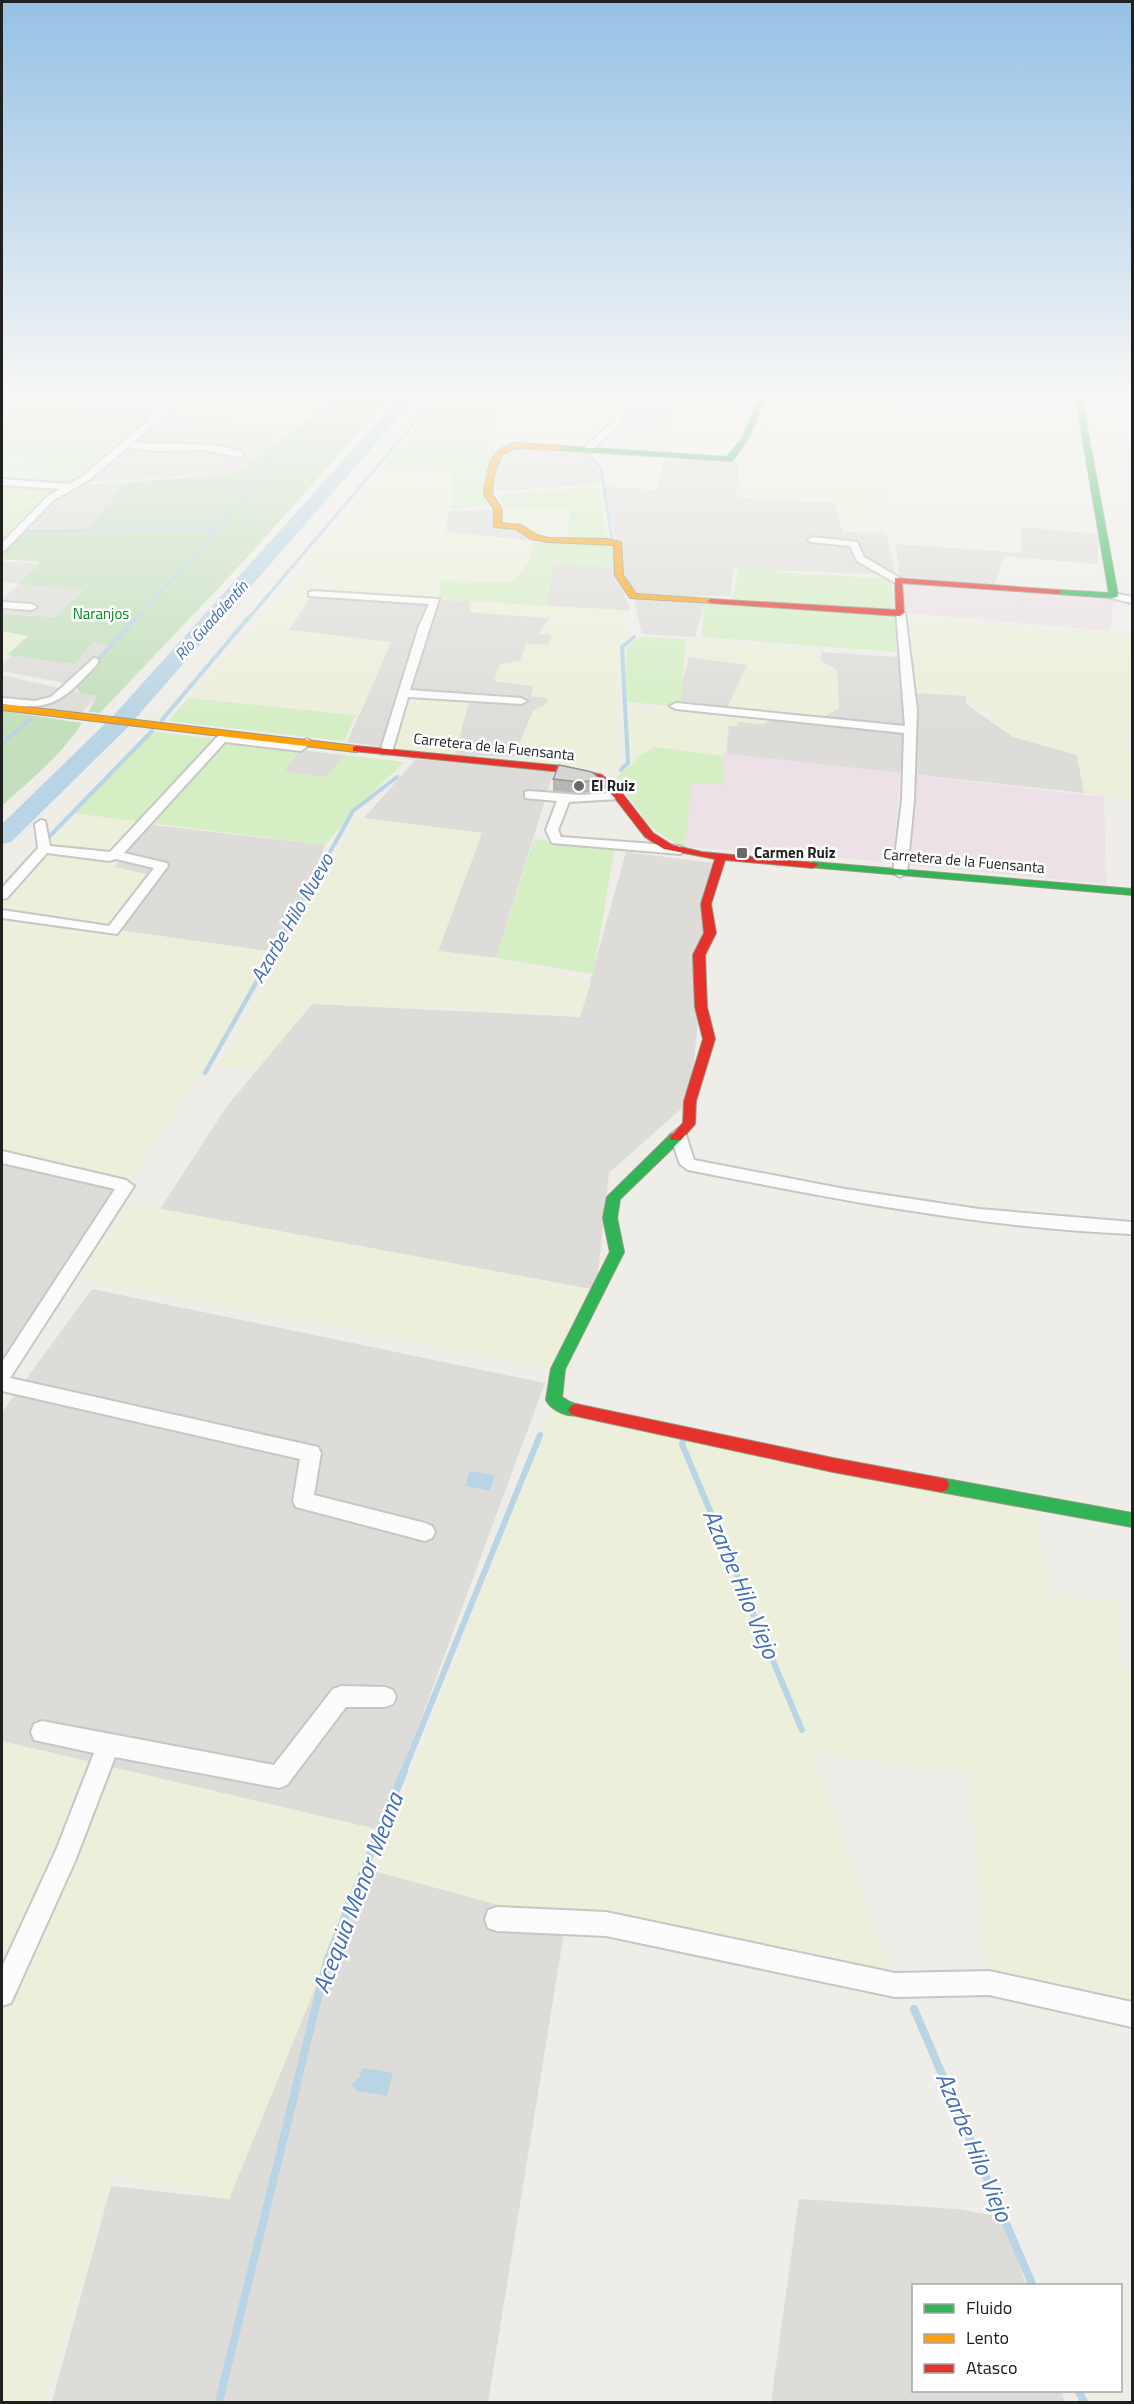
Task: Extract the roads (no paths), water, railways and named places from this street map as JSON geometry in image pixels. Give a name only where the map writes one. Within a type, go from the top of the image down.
[{"type":"street","points":[[2,548],[43,506]]},
{"type":"street","points":[[496,506],[497,525],[518,527],[534,537],[548,540],[607,541],[618,544],[619,575],[633,596],[900,613]]},
{"type":"street","points":[[1098,506],[1114,596]]},
{"type":"street","points":[[813,540],[854,544],[860,559],[898,580],[1114,596],[1132,600]]},
{"type":"street","points":[[898,580],[911,710],[908,800],[900,873]]},
{"type":"street","points":[[313,594],[435,601],[424,626],[386,752]]},
{"type":"street","points":[[2,605],[32,608]]},
{"type":"street","points":[[2,701],[33,706],[48,705],[66,692],[94,661]]},
{"type":"street","points":[[405,693],[521,701]]},
{"type":"street","points":[[676,706],[911,730]]},
{"type":"street","name":"Carretera de la Fuensanta","points":[[2,707],[386,752],[562,769],[599,777],[618,795],[649,835],[668,847],[680,850],[900,873],[1132,892]]},
{"type":"street","points":[[44,849],[109,857],[115,855],[222,738],[301,747],[307,742]]},
{"type":"street","points":[[529,795],[580,799],[618,795]]},
{"type":"street","points":[[564,798],[552,830],[556,840],[680,850]]},
{"type":"street","points":[[2,895],[44,849],[41,824]]},
{"type":"street","points":[[2,914],[112,931],[162,866],[115,855]]},
{"type":"street","points":[[721,856],[708,890],[706,924],[710,933],[699,955],[701,1007],[709,1040],[690,1101],[689,1124],[614,1197],[610,1218],[617,1252],[558,1369],[554,1400],[566,1408],[832,1465],[1132,1520]]},
{"type":"street","points":[[678,1135],[688,1164],[845,1195],[979,1215],[1132,1228]]},
{"type":"street","points":[[2,1157],[126,1186],[2,1376]]},
{"type":"street","points":[[2,1384],[310,1453],[303,1501],[425,1532]]},
{"type":"street","points":[[42,1732],[279,1777],[341,1696],[385,1697]]},
{"type":"street","points":[[2,1994],[67,1853],[108,1744]]},
{"type":"street","points":[[497,1919],[606,1924],[894,1985],[989,1983],[1132,2015]]},
{"type":"water","points":[[470,1471],[495,1475],[490,1491],[465,1486]]},
{"type":"water","points":[[362,2068],[393,2073],[387,2096],[356,2091],[352,2084],[360,2076]]},
{"type":"waterway","points":[[136,619],[224,524],[237,506]]},
{"type":"waterway","name":"Río Guadalentín","points":[[2,837],[120,722],[312,506]]},
{"type":"waterway","points":[[248,619],[344,506]]},
{"type":"waterway","name":"Azarbe Hilo Nuevo","points":[[607,506],[612,540]]},
{"type":"waterway","points":[[16,538],[26,531],[219,529]]},
{"type":"waterway","points":[[94,664],[137,617]]},
{"type":"waterway","points":[[162,720],[249,617]]},
{"type":"waterway","name":"Azarbe Hilo Nuevo","points":[[621,770],[628,763],[622,647],[634,637]]},
{"type":"waterway","points":[[2,743],[31,719]]},
{"type":"waterway","points":[[46,840],[152,731]]},
{"type":"waterway","name":"Azarbe Hilo Nuevo","points":[[298,909],[353,811],[397,777]]},
{"type":"waterway","points":[[2,887],[28,859]]},
{"type":"waterway","name":"Azarbe Hilo Nuevo","points":[[205,1073],[299,907]]},
{"type":"waterway","name":"Acequia Menor Meana","points":[[403,1773],[540,1435]]},
{"type":"waterway","name":"Azarbe Hilo Viejo","points":[[684,1438],[682,1444],[802,1730]]},
{"type":"waterway","name":"Acequia Menor Meana","points":[[219,2402],[327,1961],[404,1771]]},
{"type":"waterway","name":"Azarbe Hilo Viejo","points":[[914,2009],[1032,2284]]},
{"type":"waterway","name":"Azarbe Hilo Viejo","points":[[1079,2392],[1084,2402]]},
{"type":"place","name":"El Ruiz","points":[[579,786]]},
{"type":"place","name":"Carmen Ruiz","points":[[742,853]]},
{"type":"park label","name":"Naranjos","points":[[101,614]]}]
